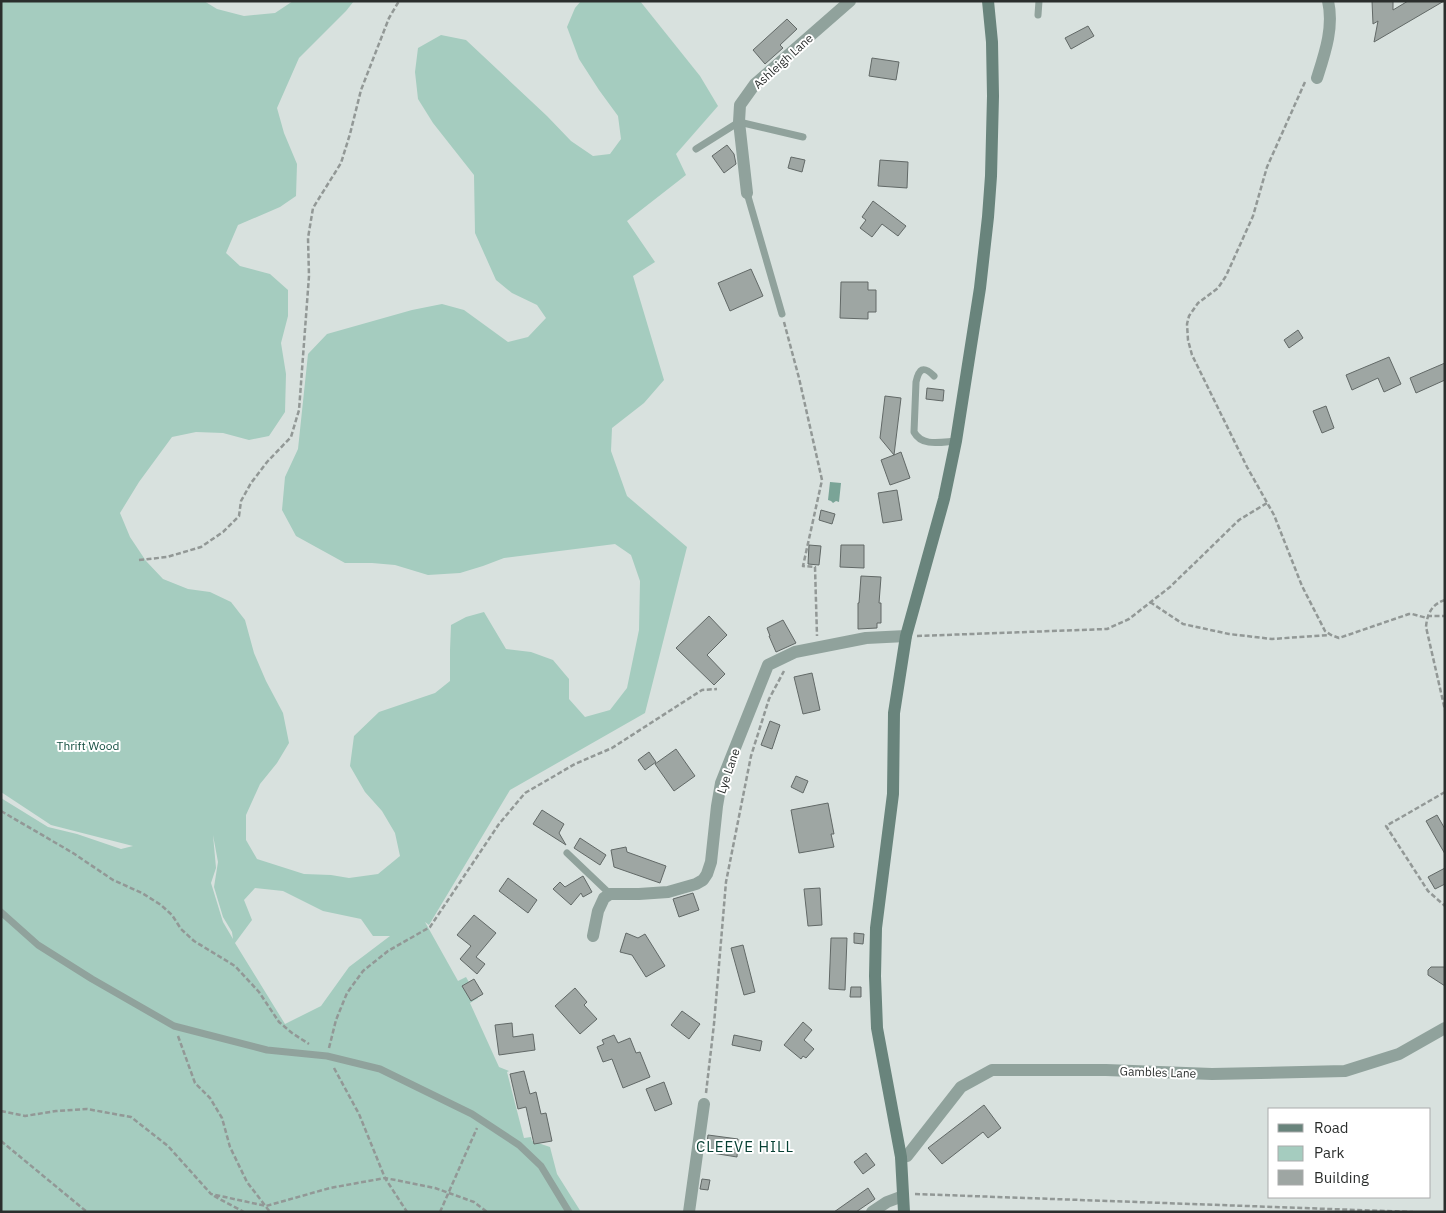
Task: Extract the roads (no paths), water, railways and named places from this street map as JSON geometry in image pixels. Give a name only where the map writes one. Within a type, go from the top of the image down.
[{"type":"main road","points":[[904,1212],[901,1157],[877,1028],[875,976],[878,911],[893,794],[894,713],[906,636],[944,500],[956,441],[980,288],[990,200],[993,96],[992,42],[988,1]]},
{"type":"street","name":"Ashleigh Lane","points":[[747,193],[739,122],[740,105],[755,84],[850,1]]},
{"type":"street","points":[[1312,76],[1326,48],[1331,18],[1328,1]]},
{"type":"street","name":"Lye Lane","points":[[610,894],[668,892],[696,884],[703,880],[710,868],[721,783],[768,665],[795,652],[866,638],[906,636]]},
{"type":"street","points":[[593,936],[598,911],[604,898],[610,894]]},
{"type":"street","name":"Gambles Lane","points":[[901,1157],[907,1156],[961,1087],[992,1070],[1106,1070],[1212,1074],[1344,1071],[1400,1054],[1445,1028]]},
{"type":"street","points":[[689,1212],[704,1104]]},
{"type":"street","points":[[872,1212],[887,1202],[903,1196]]},
{"type":"lane","points":[[1038,15],[1039,1]]},
{"type":"lane","points":[[696,149],[739,122],[803,137]]},
{"type":"lane","points":[[747,193],[782,314]]},
{"type":"lane","points":[[934,376],[924,369],[920,371],[918,376],[916,382],[914,432],[920,440],[926,442],[956,441]]},
{"type":"lane","points":[[567,853],[610,894]]},
{"type":"lane","points":[[1,912],[38,945],[92,980],[174,1026],[267,1050],[327,1056],[380,1069],[481,1120],[519,1145],[541,1166],[569,1212]]},
{"type":"district","name":"CLEEVE HILL","points":[[745,1146]]},
{"type":"park label","name":"Thrift Wood","points":[[88,745]]}]
